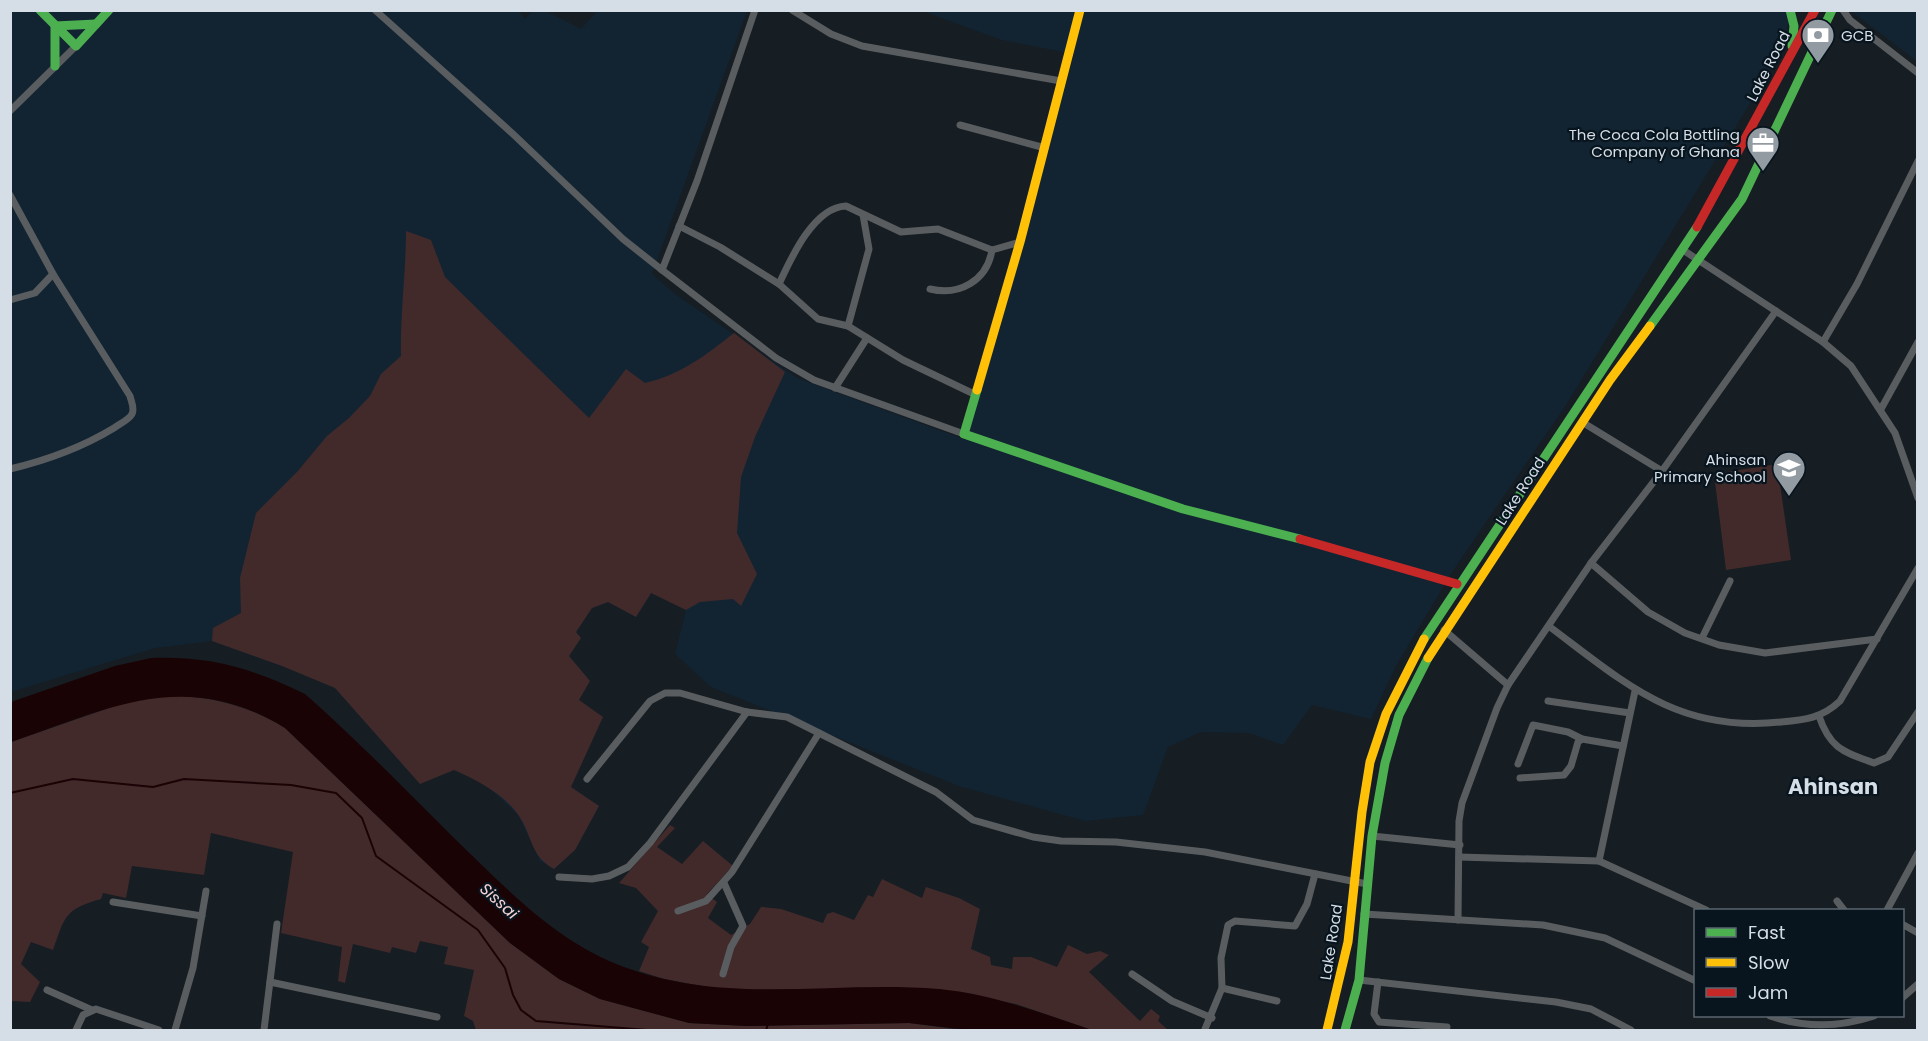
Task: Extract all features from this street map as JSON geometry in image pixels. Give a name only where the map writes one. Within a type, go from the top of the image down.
[{"type":"main road","points":[[40,10],[76,46],[109,10]]},
{"type":"main road","points":[[1080,10],[1020,242],[963,434],[1183,509],[1323,545],[1457,584]]},
{"type":"main road","points":[[1790,10],[1794,27],[1791,51]]},
{"type":"main road","name":"Lake Road","points":[[1327,1030],[1343,973],[1355,882],[1362,794],[1385,717],[1408,664],[1457,584],[1518,498],[1683,250],[1767,104],[1791,51],[1815,10]]},
{"type":"main road","name":"Lake Road","points":[[1345,1030],[1359,980],[1372,836],[1385,763],[1399,715],[1444,630],[1582,422],[1742,199],[1831,11]]},
{"type":"main road","points":[[55,26],[76,27],[97,24]]},
{"type":"main road","points":[[55,26],[55,66]]},
{"type":"street","points":[[375,10],[513,134],[623,239],[776,358],[814,380],[963,434]]},
{"type":"street","points":[[662,270],[755,10]]},
{"type":"street","points":[[792,10],[831,34],[862,46],[1061,81]]},
{"type":"street","points":[[1843,10],[1850,20]]},
{"type":"street","points":[[1831,11],[1850,20],[1917,73]]},
{"type":"street","points":[[10,111],[76,46]]},
{"type":"street","points":[[960,125],[1045,148]]},
{"type":"street","points":[[1823,342],[1857,284],[1917,161]]},
{"type":"street","points":[[10,195],[53,273],[130,396],[132,414],[88,444],[63,454],[10,469]]},
{"type":"street","points":[[779,284],[793,254],[825,213],[837,206],[846,206],[901,232],[938,229],[992,250],[1020,242]]},
{"type":"street","points":[[848,326],[868,249],[863,215]]},
{"type":"street","points":[[679,226],[720,247],[779,284],[818,319],[848,326],[903,360],[974,394]]},
{"type":"street","points":[[930,289],[942,292],[966,288],[987,267],[992,250]]},
{"type":"street","points":[[1683,250],[1823,342],[1851,366],[1881,409],[1905,456],[1917,498]]},
{"type":"street","points":[[10,300],[35,293],[53,273]]},
{"type":"street","points":[[1458,920],[1462,803],[1497,708],[1508,685],[1550,627],[1591,563],[1662,471],[1776,311]]},
{"type":"street","points":[[835,388],[867,338]]},
{"type":"street","points":[[1881,409],[1917,342]]},
{"type":"street","points":[[1582,422],[1662,471]]},
{"type":"street","points":[[1591,563],[1648,612],[1666,624],[1719,645],[1765,653],[1801,651],[1877,639]]},
{"type":"street","points":[[1550,627],[1635,691],[1681,713],[1718,722],[1758,725],[1819,716],[1840,701],[1917,568]]},
{"type":"street","points":[[1702,638],[1730,580]]},
{"type":"street","points":[[1444,630],[1508,685]]},
{"type":"street","points":[[1599,861],[1635,691]]},
{"type":"street","points":[[587,779],[650,701],[665,693],[680,693],[747,712],[787,717],[936,792],[973,820],[1061,841],[1116,842],[1205,852],[1367,884]]},
{"type":"street","points":[[1548,701],[1630,713]]},
{"type":"street","points":[[559,877],[592,879],[609,876],[628,867],[650,843],[747,712]]},
{"type":"street","points":[[1819,716],[1829,741],[1852,755],[1874,763],[1888,757],[1917,712]]},
{"type":"street","points":[[1518,764],[1533,725],[1569,732],[1582,739],[1623,746]]},
{"type":"street","points":[[678,910],[706,901],[724,883],[752,843],[819,733]]},
{"type":"street","points":[[1520,778],[1564,775],[1571,766],[1578,742],[1582,739]]},
{"type":"street","points":[[1372,836],[1460,845]]},
{"type":"street","points":[[1888,909],[1917,853]]},
{"type":"street","points":[[1459,857],[1599,861],[1704,909]]},
{"type":"street","points":[[1205,1029],[1212,1018],[1222,988],[1221,958],[1228,925],[1235,921],[1295,926],[1307,904],[1315,874]]},
{"type":"street","points":[[723,974],[731,947],[743,926],[724,883]]},
{"type":"street","points":[[175,1030],[193,968],[206,891]]},
{"type":"street","points":[[1837,901],[1843,909]]},
{"type":"street","points":[[113,902],[202,916]]},
{"type":"street","points":[[1364,914],[1543,925],[1605,938],[1694,981]]},
{"type":"street","points":[[264,1030],[277,924]]},
{"type":"street","points":[[1904,925],[1917,933]]},
{"type":"street","points":[[1132,974],[1172,1001],[1212,1018]]},
{"type":"street","points":[[1359,980],[1556,1002],[1591,1009],[1631,1030]]},
{"type":"street","points":[[270,982],[436,1017]]},
{"type":"street","points":[[1378,982],[1374,1014],[1379,1022],[1447,1027]]},
{"type":"street","points":[[1904,996],[1917,984]]},
{"type":"street","points":[[1222,988],[1277,1001]]},
{"type":"street","points":[[47,990],[92,1010],[104,1010],[159,1030]]},
{"type":"street","points":[[76,1030],[83,1015],[92,1010]]},
{"type":"street","points":[[1773,1017],[1794,1024],[1828,1026],[1871,1017]]},
{"type":"shaded area","points":[[518,10],[525,19],[532,11],[544,10],[581,29],[597,11],[747,11],[652,274],[675,294],[797,378],[966,440],[1074,54],[1002,40],[922,11],[1791,11],[1782,51],[1566,405],[1454,569],[1397,664],[1371,719],[1312,705],[1283,745],[1249,733],[1201,732],[1168,747],[1143,815],[1085,821],[959,786],[711,687],[675,654],[686,610],[652,593],[636,617],[608,602],[592,608],[576,632],[581,638],[569,656],[590,681],[579,700],[603,717],[571,787],[599,806],[575,850],[554,869],[540,861],[518,815],[484,783],[454,770],[420,784],[335,688],[212,641],[155,648],[11,692],[11,11]]},
{"type":"shaded area","points":[[1851,11],[1917,11],[1917,61]]},
{"type":"shaded area","points":[[406,231],[431,240],[445,277],[589,418],[626,369],[645,383],[670,375],[692,363],[734,333],[785,372],[755,437],[741,477],[737,533],[757,574],[741,606],[733,599],[700,602],[686,610],[651,593],[636,617],[608,602],[592,608],[576,632],[581,638],[569,656],[590,681],[579,700],[603,717],[571,787],[599,806],[575,850],[554,869],[540,858],[524,824],[513,808],[490,788],[454,770],[420,784],[335,688],[212,641],[213,628],[241,613],[240,578],[256,513],[297,472],[327,436],[349,418],[370,396],[381,374],[401,356]]},
{"type":"shaded area","points":[[1777,464],[1791,560],[1726,570],[1714,474]]},
{"type":"shaded area","points":[[160,695],[225,702],[255,712],[285,728],[510,943],[559,979],[600,999],[689,1023],[747,1026],[909,1023],[961,1030],[476,1030],[473,1021],[464,1016],[474,970],[444,964],[448,947],[420,941],[416,953],[392,947],[390,953],[353,944],[345,983],[338,981],[342,947],[281,933],[293,852],[211,833],[204,875],[132,866],[126,898],[103,893],[101,899],[80,906],[64,922],[53,950],[31,942],[21,964],[40,982],[30,1002],[11,1001],[11,742],[132,700]]},
{"type":"shaded area","points":[[670,825],[675,828],[657,847],[682,864],[703,841],[733,866],[707,894],[717,902],[708,918],[731,935],[750,924],[761,907],[781,909],[823,923],[827,914],[833,912],[854,920],[868,895],[873,897],[882,879],[922,898],[926,887],[959,898],[980,909],[971,949],[990,957],[991,965],[1012,969],[1013,957],[1031,957],[1057,967],[1068,945],[1087,954],[1100,951],[1109,955],[1089,972],[1140,1021],[1151,1009],[1160,1016],[1158,1021],[1168,1030],[1092,1030],[1016,1004],[939,989],[724,990],[664,979],[639,971],[649,947],[641,942],[658,911],[636,888],[619,883]]},
{"type":"water","name":"Sissai","points":[[151,658],[193,659],[230,666],[267,677],[305,694],[533,912],[576,943],[624,967],[663,979],[702,986],[741,989],[899,987],[939,989],[978,995],[1016,1005],[1092,1030],[969,1030],[909,1023],[747,1026],[689,1023],[600,999],[559,979],[510,943],[285,728],[249,710],[214,700],[181,697],[148,699],[81,717],[11,742],[11,702],[115,666]]},
{"type":"waterway","points":[[10,793],[73,779],[153,787],[184,779],[291,785],[336,793],[362,818],[376,856],[478,930],[505,968],[513,995],[521,1010],[536,1021],[647,1030]]},
{"type":"waterway","points":[[766,1030],[768,1024]]},
{"type":"traffic: fast","points":[[40,10],[76,46],[109,10]]},
{"type":"traffic: fast","points":[[1790,10],[1794,26],[1792,46]]},
{"type":"traffic: fast","points":[[1650,326],[1742,199],[1832,10]]},
{"type":"traffic: fast","points":[[55,66],[55,26],[96,24]]},
{"type":"traffic: fast","points":[[1424,639],[1697,227]]},
{"type":"traffic: fast","points":[[977,390],[964,434],[1183,509],[1300,539]]},
{"type":"traffic: fast","points":[[1345,1030],[1359,980],[1372,836],[1385,763],[1399,715],[1428,658]]},
{"type":"traffic: slow","points":[[977,390],[1020,242],[1080,10]]},
{"type":"traffic: slow","points":[[1428,658],[1610,380],[1650,326]]},
{"type":"traffic: slow","points":[[1327,1030],[1348,942],[1362,812],[1370,762],[1386,714],[1424,639]]},
{"type":"traffic: jam","points":[[1697,227],[1815,10]]},
{"type":"traffic: jam","points":[[1300,539],[1457,584]]},
{"type":"place","name":"GCB","points":[[1818,64]]},
{"type":"place","name":"The Coca Cola Bottling Company of Ghana","points":[[1763,172]]},
{"type":"place","name":"Ahinsan Primary School","points":[[1789,497]]},
{"type":"district","name":"Ahinsan","points":[[1833,786]]}]
